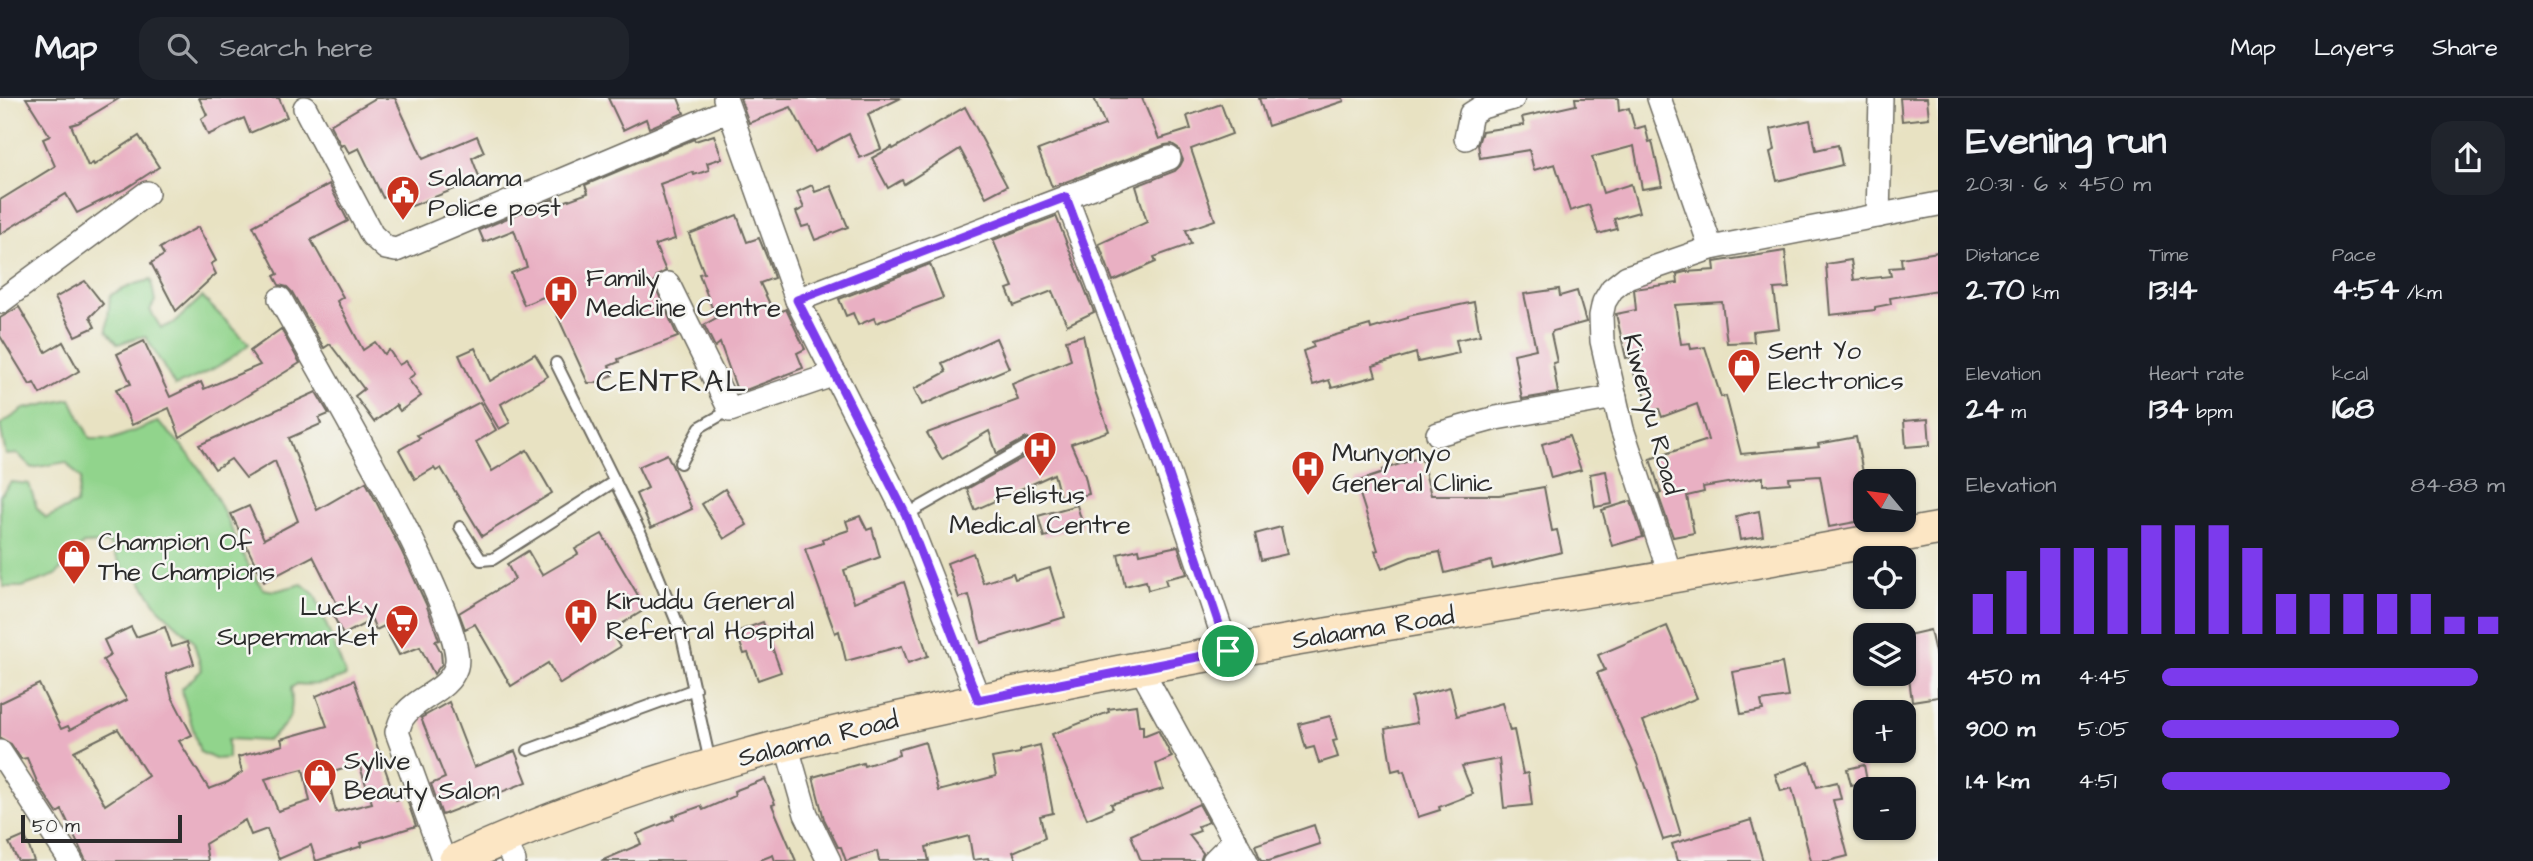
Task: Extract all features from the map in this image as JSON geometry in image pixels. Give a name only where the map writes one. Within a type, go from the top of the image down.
[{"type":"main road","name":"Salaama Road","points":[[455,861],[509,850],[595,803],[711,765],[786,744],[978,700],[1228,651],[1938,529]]},
{"type":"street","points":[[1466,138],[1471,114],[1482,107],[1513,98]]},
{"type":"street","points":[[1659,98],[1711,248]]},
{"type":"street","points":[[1878,216],[1881,98]]},
{"type":"street","points":[[305,108],[372,234],[386,248],[396,250],[727,104],[797,300],[906,515],[978,700]]},
{"type":"street","points":[[797,300],[1169,158]]},
{"type":"street","points":[[0,302],[147,193]]},
{"type":"street","points":[[1066,197],[1158,442],[1228,651]]},
{"type":"street","name":"Kiwenyu Road","points":[[1671,577],[1622,429],[1602,341],[1601,316],[1604,302],[1612,289],[1627,277],[1711,248],[1938,204]]},
{"type":"street","points":[[668,284],[730,410],[835,374]]},
{"type":"street","points":[[279,299],[409,534],[451,627],[457,664],[449,682],[410,710],[397,732],[444,861]]},
{"type":"street","points":[[1438,434],[1496,418],[1615,397]]},
{"type":"street","points":[[1140,667],[1246,861]]},
{"type":"street","points":[[786,744],[806,814],[829,861]]},
{"type":"street","points":[[0,752],[71,861]]},
{"type":"street","points":[[1214,861],[1235,840]]},
{"type":"lane","points":[[556,363],[641,534],[681,632],[711,765]]},
{"type":"lane","points":[[680,463],[700,427],[730,410]]},
{"type":"lane","points":[[906,515],[1029,445]]},
{"type":"lane","points":[[460,527],[481,560],[493,559],[614,481]]},
{"type":"lane","points":[[528,750],[695,689]]},
{"type":"green space","points":[[151,280],[155,301],[150,310],[161,328],[174,323],[202,297],[249,344],[214,368],[175,386],[146,337],[118,344],[107,331],[110,295]]},
{"type":"green space","points":[[71,399],[90,439],[113,439],[158,422],[188,454],[207,481],[248,566],[263,589],[275,591],[302,584],[315,595],[346,676],[310,685],[297,684],[291,688],[292,706],[289,718],[267,741],[228,739],[228,758],[215,759],[200,752],[181,689],[202,670],[193,640],[160,610],[140,580],[123,569],[109,543],[83,544],[56,575],[22,587],[4,587],[0,573],[0,495],[11,482],[29,484],[37,508],[46,518],[76,504],[81,479],[66,462],[32,468],[18,454],[6,455],[0,425],[24,409]]},
{"type":"building","points":[[26,98],[120,98],[71,125],[88,166],[93,163],[94,165],[139,136],[159,167],[125,189],[77,213],[66,194],[0,234],[0,200],[55,166],[43,139],[50,136]]},
{"type":"building","points":[[199,98],[279,98],[287,117],[250,133],[244,118],[208,135],[201,119],[207,115]]},
{"type":"building","points":[[376,98],[395,98],[423,159],[477,136],[484,152],[472,158],[480,179],[412,206],[405,188],[383,198],[359,148],[349,153],[344,144],[341,146],[330,125]]},
{"type":"building","points":[[608,98],[678,98],[684,113],[649,128],[646,119],[623,130]]},
{"type":"building","points":[[740,98],[901,98],[868,114],[881,149],[860,158],[849,134],[815,152],[791,107],[749,123]]},
{"type":"building","points":[[1094,98],[1142,98],[1159,139],[1191,129],[1187,116],[1221,104],[1232,134],[1191,149],[1215,220],[1186,230],[1191,244],[1154,257],[1156,262],[1113,281],[1099,244],[1147,222],[1136,186],[1175,171],[1183,160],[1178,148],[1172,144],[1165,145],[1052,187],[1038,150],[1105,125]]},
{"type":"building","points":[[1259,98],[1343,98],[1344,101],[1268,126]]},
{"type":"building","points":[[1575,98],[1618,98],[1619,111],[1629,108],[1635,129],[1645,126],[1649,142],[1652,141],[1662,186],[1642,189],[1634,146],[1592,157],[1603,193],[1631,184],[1639,212],[1614,219],[1617,229],[1598,234],[1589,205],[1570,211],[1555,164],[1534,170],[1529,150],[1480,158],[1478,144],[1482,131],[1524,125],[1522,117],[1576,105]]},
{"type":"building","points":[[1900,98],[1927,98],[1929,118],[1902,121]]},
{"type":"building","points":[[965,107],[1007,186],[986,197],[960,149],[904,184],[902,180],[888,188],[872,158],[892,147],[893,149]]},
{"type":"building","points":[[1810,120],[1816,150],[1838,145],[1842,165],[1777,181],[1770,152],[1775,150],[1771,129]]},
{"type":"building","points":[[714,135],[722,158],[707,163],[709,170],[694,175],[693,172],[660,184],[675,239],[655,245],[666,271],[657,276],[654,284],[678,337],[618,359],[619,362],[609,366],[613,375],[595,383],[588,383],[548,295],[524,305],[511,273],[527,267],[514,230],[484,242],[479,230],[553,199],[555,205],[588,193],[585,185],[694,139],[695,141]]},
{"type":"building","points":[[329,184],[348,221],[311,240],[343,297],[337,301],[363,350],[375,342],[384,354],[389,350],[399,365],[406,361],[415,374],[408,379],[421,396],[400,411],[396,405],[374,422],[355,396],[364,389],[330,344],[324,348],[292,292],[279,285],[274,276],[278,274],[253,226]]},
{"type":"building","points":[[812,185],[815,192],[831,186],[848,227],[815,240],[809,225],[802,227],[796,212],[804,208],[797,192]]},
{"type":"building","points":[[737,215],[747,242],[759,238],[768,260],[774,278],[760,283],[775,315],[786,309],[805,349],[797,353],[803,368],[738,393],[720,343],[715,347],[704,325],[716,318],[699,274],[704,273],[689,234]]},
{"type":"building","points":[[1056,216],[1094,312],[1067,325],[1052,291],[1014,306],[1007,289],[1013,287],[993,240]]},
{"type":"building","points":[[198,227],[216,261],[211,264],[216,274],[176,311],[151,263],[164,255],[160,248]]},
{"type":"building","points":[[1785,251],[1789,288],[1774,289],[1779,328],[1753,331],[1754,342],[1727,343],[1722,302],[1675,305],[1681,344],[1690,343],[1691,349],[1705,347],[1721,397],[1726,396],[1741,454],[1819,447],[1818,444],[1856,437],[1862,469],[1853,469],[1853,522],[1829,527],[1820,476],[1789,478],[1790,483],[1763,485],[1763,477],[1703,487],[1704,492],[1687,496],[1694,533],[1673,537],[1658,494],[1661,493],[1650,459],[1708,440],[1697,404],[1662,417],[1659,409],[1651,412],[1640,379],[1636,380],[1630,357],[1626,358],[1616,314],[1636,310],[1634,289],[1678,283],[1677,274],[1715,270],[1714,262]]},
{"type":"building","points":[[1938,252],[1938,290],[1890,298],[1891,304],[1875,307],[1875,310],[1830,315],[1826,264],[1851,260],[1854,280],[1891,276],[1889,268],[1902,267],[1901,258]]},
{"type":"building","points":[[930,264],[943,298],[876,323],[874,318],[858,325],[853,313],[846,316],[839,299]]},
{"type":"building","points":[[85,281],[103,304],[90,317],[95,327],[75,336],[55,298]]},
{"type":"building","points":[[1559,289],[1560,296],[1577,291],[1586,322],[1553,331],[1551,334],[1557,362],[1553,363],[1558,393],[1522,399],[1514,354],[1536,349],[1524,294]]},
{"type":"building","points":[[1474,302],[1480,335],[1456,340],[1459,353],[1418,362],[1416,353],[1373,366],[1376,376],[1332,388],[1329,380],[1313,385],[1303,351],[1314,347],[1312,342],[1370,325],[1371,329],[1408,316]]},
{"type":"building","points":[[19,307],[46,352],[63,342],[79,371],[40,394],[34,383],[30,385],[0,336],[0,318]]},
{"type":"building","points":[[281,329],[300,363],[180,437],[169,408],[132,425],[116,389],[131,384],[117,354],[144,341],[170,397],[201,382],[204,389],[260,365],[250,351]]},
{"type":"building","points":[[1083,335],[1095,391],[1109,431],[1071,444],[1085,476],[1089,494],[1061,501],[1054,474],[975,510],[967,489],[1033,452],[1037,446],[1035,441],[1026,438],[997,454],[989,431],[942,459],[927,433],[1018,400],[1012,384],[1071,360],[1066,340]]},
{"type":"building","points":[[996,338],[1009,368],[922,405],[914,389],[946,372],[942,363]]},
{"type":"building","points":[[475,348],[490,381],[535,354],[548,376],[501,404],[510,423],[499,429],[459,355]]},
{"type":"building","points":[[316,392],[329,414],[319,418],[321,424],[289,438],[317,510],[366,482],[402,552],[439,640],[435,641],[441,652],[442,664],[434,674],[420,647],[399,655],[384,626],[376,630],[372,620],[343,635],[330,609],[338,606],[313,556],[264,582],[231,514],[249,506],[264,539],[298,521],[275,461],[246,478],[231,459],[215,469],[199,445]]},
{"type":"building","points":[[480,402],[496,430],[476,442],[492,471],[527,450],[552,493],[482,536],[441,468],[436,471],[434,468],[415,479],[399,450],[420,438],[417,435]]},
{"type":"building","points":[[1928,419],[1930,445],[1906,447],[1904,421]]},
{"type":"building","points":[[1569,436],[1581,470],[1551,478],[1542,444]]},
{"type":"building","points":[[667,454],[692,509],[651,528],[636,494],[648,488],[638,467]]},
{"type":"building","points":[[1421,457],[1431,495],[1499,495],[1544,487],[1552,531],[1557,530],[1562,552],[1493,569],[1491,561],[1445,573],[1440,552],[1411,557],[1382,569],[1356,482]]},
{"type":"building","points":[[1606,471],[1612,504],[1595,507],[1590,474]]},
{"type":"building","points":[[725,489],[747,525],[724,539],[702,504]]},
{"type":"building","points":[[1631,501],[1643,537],[1612,546],[1602,510]]},
{"type":"building","points":[[1077,505],[1083,526],[1044,537],[1038,516]]},
{"type":"building","points":[[1759,511],[1763,536],[1740,540],[1736,516]]},
{"type":"building","points":[[860,516],[867,530],[872,528],[880,557],[844,570],[854,602],[904,582],[928,656],[908,663],[902,646],[846,661],[839,631],[835,633],[805,549],[823,543],[822,539],[849,530],[846,521]]},
{"type":"building","points":[[1281,527],[1287,554],[1261,560],[1255,534]]},
{"type":"building","points":[[602,534],[646,609],[610,631],[620,647],[560,684],[548,663],[511,686],[475,624],[465,629],[459,613],[515,579],[507,564],[528,551],[542,575],[578,554],[575,549]]},
{"type":"building","points":[[1178,546],[1187,574],[1165,579],[1167,585],[1148,590],[1146,581],[1125,586],[1118,554],[1139,549],[1140,554]]},
{"type":"building","points":[[973,553],[983,583],[1013,573],[1015,579],[1050,568],[1065,617],[981,643],[969,595],[959,598],[947,563]]},
{"type":"building","points":[[763,622],[781,672],[758,680],[748,653],[744,654],[736,632]]},
{"type":"building","points":[[1667,626],[1697,698],[1643,721],[1657,755],[1681,835],[1663,840],[1638,766],[1597,673],[1605,670],[1598,655]]},
{"type":"building","points":[[131,627],[136,637],[165,627],[172,647],[187,642],[194,664],[166,674],[172,697],[192,735],[179,741],[209,789],[228,782],[242,772],[238,757],[283,745],[281,739],[327,726],[316,696],[354,680],[396,800],[406,797],[416,826],[361,843],[362,846],[316,861],[311,845],[279,859],[267,829],[251,835],[245,820],[205,844],[208,861],[86,861],[62,810],[57,813],[38,784],[27,758],[21,759],[11,744],[0,738],[0,703],[39,684],[61,729],[68,726],[70,730],[127,700],[103,660],[111,655],[104,640]],"holes":[[[118,729],[148,776],[105,805],[74,751]],[[359,764],[372,803],[336,812],[327,774]],[[303,769],[310,801],[278,811],[265,779]]]},
{"type":"building","points":[[1930,630],[1938,666],[1938,697],[1912,700],[1910,686],[1916,686],[1916,633]]},
{"type":"building","points":[[1782,663],[1788,697],[1761,701],[1763,710],[1741,714],[1733,672]]},
{"type":"building","points":[[1450,687],[1457,716],[1502,703],[1510,731],[1514,730],[1523,774],[1528,773],[1532,805],[1504,808],[1499,759],[1462,766],[1473,794],[1418,817],[1404,771],[1392,771],[1385,729],[1417,723],[1411,697]]},
{"type":"building","points":[[449,702],[474,767],[515,751],[527,782],[442,815],[431,784],[445,778],[421,718]]},
{"type":"building","points":[[1136,705],[1139,726],[1143,726],[1143,736],[1158,730],[1172,757],[1156,764],[1163,789],[1111,804],[1113,808],[1087,819],[1052,734],[1109,712],[1108,709]]},
{"type":"building","points":[[1330,716],[1337,740],[1333,741],[1338,757],[1319,763],[1314,747],[1306,749],[1299,724]]},
{"type":"building","points":[[925,742],[938,791],[996,776],[992,758],[1020,753],[1020,750],[1040,745],[1053,813],[1040,816],[1045,838],[1013,852],[1017,861],[989,861],[988,858],[973,860],[969,836],[926,847],[929,861],[879,861],[877,851],[846,861],[824,819],[813,777],[863,763],[864,766],[899,755],[898,750]]},
{"type":"building","points":[[1809,762],[1817,787],[1837,782],[1841,799],[1833,800],[1848,856],[1828,861],[1811,861],[1792,788],[1781,791],[1775,774]]},
{"type":"building","points":[[1864,765],[1866,777],[1853,777],[1851,785],[1847,769]]},
{"type":"building","points":[[765,779],[775,804],[772,805],[796,861],[775,861],[773,855],[758,861],[601,861],[641,844],[637,834],[674,819],[673,816],[701,806],[703,810],[735,796],[734,791]]},
{"type":"building","points":[[1199,804],[1209,822],[1198,826],[1200,831],[1189,835],[1203,853],[1200,861],[1141,861],[1131,835]]},
{"type":"building","points":[[1751,820],[1763,861],[1677,861],[1672,844]]},
{"type":"building","points":[[1314,825],[1320,844],[1269,861],[1261,861],[1255,845]]},
{"type":"building","points":[[25,836],[34,861],[18,861],[9,843]]},
{"type":"place","name":"Salaama Police post","points":[[403,222]]},
{"type":"place","name":"Family Medicine Centre","points":[[561,322]]},
{"type":"place","name":"Sent Yo Electronics","points":[[1744,395]]},
{"type":"place","name":"Felistus Medical Centre","points":[[1040,478]]},
{"type":"place","name":"Munyonyo General Clinic","points":[[1308,497]]},
{"type":"place","name":"Champion Of The Champions","points":[[74,586]]},
{"type":"place","name":"Kiruddu General Referral Hospital","points":[[581,645]]},
{"type":"place","name":"Lucky Supermarket","points":[[402,651]]},
{"type":"place","name":"Sylive Beauty Salon","points":[[320,805]]},
{"type":"district","name":"CENTRAL","points":[[672,381]]},
{"type":"route","points":[[1066,197],[1158,442],[1228,651],[978,700],[906,515],[797,300],[1066,197]]}]
